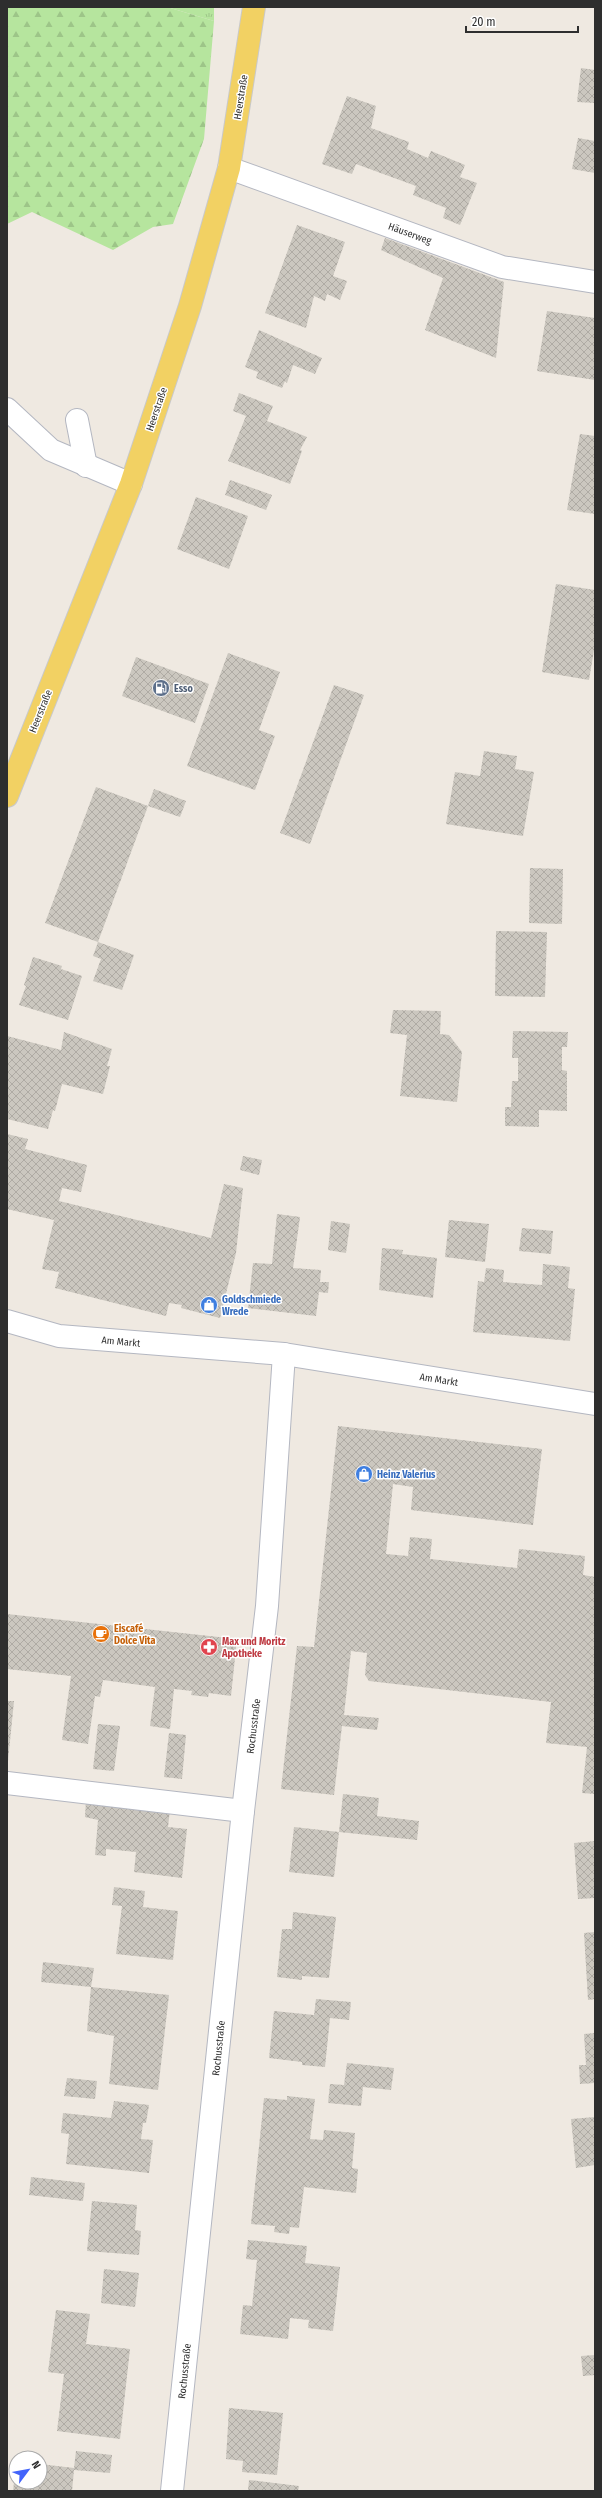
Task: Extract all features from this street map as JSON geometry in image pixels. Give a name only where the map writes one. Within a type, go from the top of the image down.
[{"type":"main road","name":"Heerstraße","points":[[8,786],[131,484],[190,306],[229,168],[254,7]]},
{"type":"street","name":"Häuserweg","points":[[229,168],[502,267],[595,282]]},
{"type":"street","points":[[7,409],[51,450],[131,484]]},
{"type":"street","points":[[77,420],[86,466]]},
{"type":"street","name":"Am Markt","points":[[7,1321],[59,1336],[284,1354],[595,1404]]},
{"type":"street","name":"Rochusstraße","points":[[172,2491],[243,1811],[268,1606],[284,1354]]},
{"type":"street","points":[[7,1783],[243,1811]]},
{"type":"green space","points":[[7,7],[167,7],[214,21],[204,139],[173,224],[153,227],[113,250],[32,212],[7,224]]},
{"type":"green space","points":[[167,7],[214,7],[214,21]]},
{"type":"building","points":[[581,68],[595,70],[595,103],[577,102]]},
{"type":"building","points":[[347,96],[376,106],[371,128],[409,142],[407,149],[428,158],[431,151],[465,165],[460,177],[477,183],[460,225],[443,218],[446,208],[413,195],[416,186],[356,164],[352,174],[322,164]]},
{"type":"building","points":[[578,138],[595,141],[595,173],[572,169]]},
{"type":"building","points":[[297,225],[345,242],[333,276],[347,281],[340,300],[327,294],[325,301],[314,296],[306,328],[265,313]]},
{"type":"building","points":[[385,238],[504,282],[496,358],[425,330],[443,278],[381,250]]},
{"type":"building","points":[[547,311],[595,318],[595,380],[537,371]]},
{"type":"building","points":[[259,330],[322,358],[315,374],[293,365],[287,383],[285,381],[282,388],[256,378],[258,372],[245,367]]},
{"type":"building","points":[[239,393],[273,406],[267,421],[307,437],[300,450],[302,451],[290,484],[228,461],[246,416],[233,411]]},
{"type":"building","points":[[580,434],[595,436],[595,514],[567,510]]},
{"type":"building","points":[[230,480],[272,495],[266,510],[225,495]]},
{"type":"building","points":[[196,497],[248,516],[229,569],[177,549]]},
{"type":"building","points":[[556,584],[595,590],[595,644],[589,680],[542,672]]},
{"type":"building","points":[[228,653],[280,672],[259,730],[275,736],[255,790],[187,766]]},
{"type":"building","points":[[136,657],[209,684],[195,723],[122,696]]},
{"type":"building","points":[[334,685],[364,695],[310,844],[280,833]]},
{"type":"building","points":[[484,751],[517,756],[515,769],[534,772],[523,836],[446,824],[455,772],[480,776]]},
{"type":"building","points":[[96,787],[148,806],[98,942],[45,923]]},
{"type":"building","points":[[154,789],[186,801],[180,817],[148,806]]},
{"type":"building","points":[[530,868],[563,869],[562,924],[529,923]]},
{"type":"building","points":[[496,931],[547,932],[545,997],[495,996]]},
{"type":"building","points":[[98,942],[134,955],[122,990],[93,981],[101,959],[93,956]]},
{"type":"building","points":[[33,957],[62,966],[61,969],[82,976],[68,1020],[19,1005],[26,986],[24,985]]},
{"type":"building","points":[[393,1010],[441,1011],[440,1034],[449,1035],[462,1052],[457,1102],[400,1096],[407,1035],[390,1033]]},
{"type":"building","points":[[513,1031],[568,1032],[567,1047],[562,1047],[562,1070],[567,1071],[567,1111],[539,1110],[539,1127],[505,1126],[505,1107],[511,1107],[512,1081],[518,1081],[518,1058],[512,1058]]},
{"type":"building","points":[[64,1032],[112,1049],[107,1066],[110,1066],[103,1094],[62,1084],[55,1111],[53,1110],[48,1129],[7,1119],[7,1036],[61,1050]]},
{"type":"building","points":[[7,1134],[28,1139],[25,1149],[87,1165],[81,1192],[62,1188],[59,1201],[211,1238],[224,1184],[243,1188],[236,1253],[220,1318],[181,1308],[182,1305],[169,1303],[166,1316],[55,1288],[59,1272],[42,1269],[54,1220],[7,1209]]},
{"type":"building","points":[[243,1156],[262,1160],[259,1175],[240,1170]]},
{"type":"building","points":[[277,1214],[300,1217],[293,1268],[321,1270],[320,1282],[329,1282],[328,1293],[319,1292],[316,1316],[248,1308],[253,1263],[272,1264]]},
{"type":"building","points":[[449,1220],[489,1224],[485,1262],[445,1257]]},
{"type":"building","points":[[331,1221],[350,1224],[346,1253],[328,1250]]},
{"type":"building","points":[[522,1228],[553,1231],[551,1254],[519,1251]]},
{"type":"building","points":[[382,1248],[403,1250],[402,1254],[437,1258],[433,1298],[379,1290]]},
{"type":"building","points":[[543,1264],[570,1267],[568,1288],[575,1289],[570,1341],[473,1332],[478,1281],[484,1282],[486,1268],[504,1270],[503,1282],[542,1285]]},
{"type":"building","points":[[338,1426],[542,1449],[533,1525],[411,1510],[413,1487],[393,1484],[386,1554],[408,1556],[410,1537],[432,1539],[430,1559],[517,1568],[519,1549],[585,1556],[583,1575],[595,1577],[595,1794],[582,1793],[587,1747],[546,1743],[551,1702],[369,1681],[365,1675],[367,1653],[351,1651],[344,1715],[379,1718],[377,1730],[342,1726],[334,1795],[281,1789],[297,1646],[314,1647]]},
{"type":"building","points":[[7,1614],[237,1639],[231,1696],[209,1693],[208,1697],[191,1695],[192,1691],[174,1689],[170,1729],[150,1726],[155,1687],[103,1680],[100,1697],[95,1696],[88,1744],[62,1740],[71,1676],[7,1669]]},
{"type":"building","points":[[7,1701],[14,1701],[8,1761],[7,1761]]},
{"type":"building","points":[[98,1724],[120,1726],[114,1771],[93,1769]]},
{"type":"building","points":[[169,1733],[186,1735],[182,1779],[164,1777]]},
{"type":"building","points":[[343,1794],[379,1798],[377,1816],[419,1821],[417,1840],[339,1832]]},
{"type":"building","points":[[86,1800],[170,1810],[168,1827],[187,1829],[182,1878],[134,1872],[136,1852],[106,1849],[106,1856],[95,1855],[98,1820],[85,1817]]},
{"type":"building","points":[[294,1827],[339,1832],[334,1877],[289,1872]]},
{"type":"building","points":[[595,1841],[595,1898],[578,1899],[574,1843]]},
{"type":"building","points":[[114,1887],[145,1891],[143,1907],[178,1911],[173,1960],[116,1954],[122,1906],[112,1905]]},
{"type":"building","points":[[293,1912],[336,1917],[329,1978],[302,1976],[302,1980],[277,1977],[282,1929],[292,1929]]},
{"type":"building","points":[[595,1932],[595,1999],[588,2000],[584,1933]]},
{"type":"building","points":[[43,1962],[94,1968],[91,1987],[41,1982]]},
{"type":"building","points":[[91,1987],[169,1995],[158,2090],[109,2084],[114,2036],[87,2031]]},
{"type":"building","points":[[316,1999],[351,2002],[349,2020],[330,2018],[325,2067],[302,2065],[302,2062],[269,2058],[274,2011],[314,2015]]},
{"type":"building","points":[[595,2033],[595,2083],[580,2084],[579,2065],[586,2065],[584,2034]]},
{"type":"building","points":[[347,2063],[394,2068],[391,2090],[363,2087],[361,2106],[328,2103],[330,2084],[344,2085]]},
{"type":"building","points":[[67,2078],[97,2081],[95,2099],[64,2096]]},
{"type":"building","points":[[287,2096],[315,2099],[310,2139],[323,2140],[324,2130],[355,2133],[352,2168],[358,2169],[356,2193],[304,2187],[299,2228],[290,2227],[289,2234],[274,2232],[275,2226],[251,2224],[264,2098],[287,2100]]},
{"type":"building","points":[[114,2101],[149,2105],[146,2123],[143,2123],[141,2139],[153,2140],[149,2173],[66,2164],[69,2134],[61,2133],[63,2113],[111,2118]]},
{"type":"building","points":[[595,2117],[595,2165],[576,2168],[571,2119]]},
{"type":"building","points":[[31,2177],[85,2183],[83,2201],[29,2195]]},
{"type":"building","points":[[92,2201],[137,2205],[135,2230],[141,2231],[139,2255],[87,2251]]},
{"type":"building","points":[[248,2240],[307,2246],[305,2263],[340,2267],[333,2331],[308,2328],[309,2320],[290,2318],[288,2339],[240,2334],[243,2305],[252,2306],[257,2260],[246,2259]]},
{"type":"building","points":[[104,2269],[139,2273],[135,2307],[101,2303]]},
{"type":"building","points":[[56,2310],[90,2314],[86,2344],[130,2349],[120,2439],[57,2431],[64,2374],[48,2372]]},
{"type":"building","points":[[595,2355],[595,2375],[583,2376],[581,2356]]},
{"type":"building","points":[[229,2408],[283,2413],[277,2475],[242,2472],[243,2461],[226,2459]]},
{"type":"building","points":[[76,2451],[112,2455],[110,2473],[74,2470],[72,2491],[13,2491],[48,2490],[48,2465],[74,2468]]},
{"type":"building","points":[[249,2480],[299,2486],[298,2491],[248,2491]]},
{"type":"place","name":"Esso","points":[[161,688]]},
{"type":"place","name":"Goldschmiede Wrede","points":[[209,1305]]},
{"type":"place","name":"Heinz Valerius","points":[[364,1474]]},
{"type":"place","name":"Eiscafé Dolce Vita","points":[[101,1634]]},
{"type":"place","name":"Max und Moritz Apotheke","points":[[209,1647]]}]
